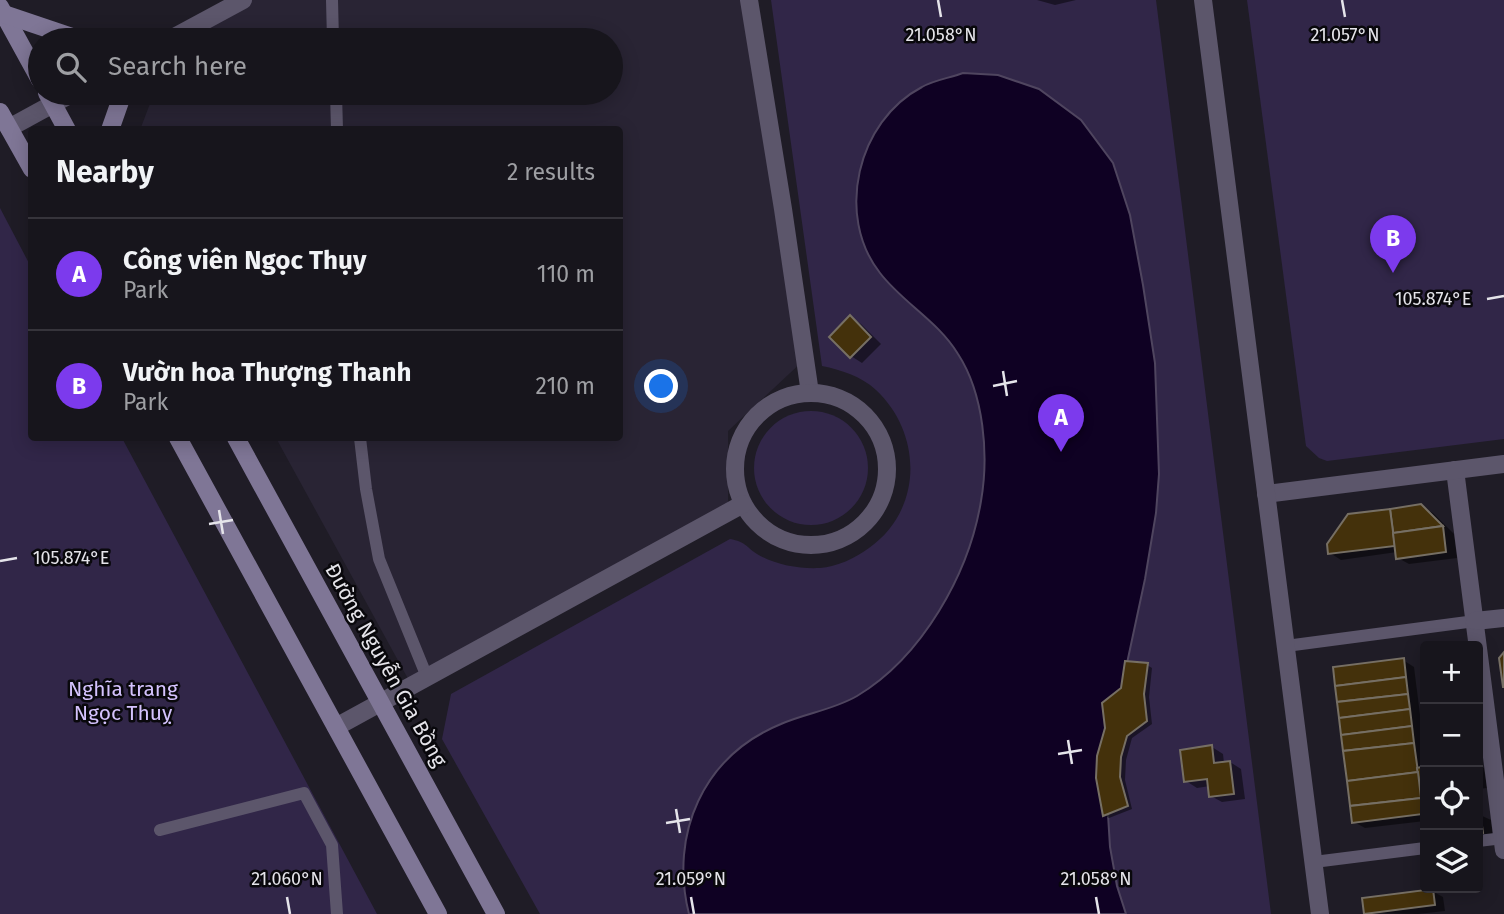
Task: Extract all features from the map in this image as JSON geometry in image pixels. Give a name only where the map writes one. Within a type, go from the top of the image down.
[{"type":"main road","points":[[2,10],[49,28]]},
{"type":"main road","points":[[2,10],[28,58]]},
{"type":"main road","points":[[54,105],[65,126]]},
{"type":"main road","points":[[111,126],[119,105]]},
{"type":"main road","points":[[4,120],[28,162]]},
{"type":"main road","points":[[180,441],[438,914]]},
{"type":"main road","name":"Đường Nguyễn Gia Bồng","points":[[238,441],[496,914]]},
{"type":"street","points":[[191,28],[243,0]]},
{"type":"street","points":[[748,0],[810,393]]},
{"type":"street","points":[[1203,0],[1320,914]]},
{"type":"street","points":[[4,120],[35,105]]},
{"type":"street","points":[[810,393],[830,395],[853,405],[871,422],[883,444],[887,468],[883,494],[871,516],[853,533],[830,544],[804,545],[780,539],[758,525],[743,505],[735,480],[736,454],[744,431],[760,412],[781,398],[810,393]]},
{"type":"street","points":[[1266,494],[1504,464]]},
{"type":"street","points":[[1455,470],[1475,621],[1497,738],[1503,842]]},
{"type":"street","points":[[336,727],[743,505]]},
{"type":"street","points":[[1475,621],[1504,618]]},
{"type":"lane","points":[[332,0],[333,28]]},
{"type":"lane","points":[[336,105],[337,126]]},
{"type":"lane","points":[[360,441],[379,559],[428,677]]},
{"type":"lane","points":[[1286,646],[1475,621]]},
{"type":"lane","points":[[160,830],[304,793],[332,845],[337,914]]},
{"type":"lane","points":[[1483,841],[1503,842]]},
{"type":"lane","points":[[1314,862],[1420,849]]},
{"type":"shaded area","points":[[241,0],[749,0],[805,359],[728,431],[728,513],[412,686],[278,441],[623,441],[623,126],[142,126],[149,105],[623,105],[623,28],[200,28]]},
{"type":"shaded area","points":[[963,73],[998,75],[1039,89],[1081,120],[1113,163],[1130,215],[1155,363],[1159,474],[1156,513],[1145,579],[1108,752],[1110,847],[1117,886],[1126,914],[689,914],[684,884],[684,855],[689,827],[698,801],[712,777],[731,756],[754,738],[781,724],[839,705],[880,679],[922,636],[939,611],[966,557],[981,501],[984,464],[982,425],[974,387],[950,342],[880,273],[866,250],[858,225],[856,198],[860,171],[868,146],[882,122],[900,102],[922,87]]},
{"type":"green space","points":[[771,0],[1156,0],[1271,914],[540,914],[442,739],[451,694],[730,539],[779,564],[804,568],[833,566],[869,548],[887,532],[899,513],[907,493],[910,471],[909,449],[902,428],[891,408],[870,385],[850,374],[822,366]]},
{"type":"green space","points":[[1247,0],[1504,0],[1504,439],[1327,461],[1319,458],[1306,446]]},
{"type":"green space","name":"Nghĩa trang Ngọc Thuỵ","points":[[0,208],[28,261],[28,441],[124,441],[377,914],[0,914]]},
{"type":"green space","points":[[811,411],[833,415],[851,428],[864,446],[868,468],[864,490],[851,508],[833,521],[811,525],[789,521],[771,508],[758,490],[754,468],[758,446],[771,428],[789,415]]},
{"type":"building","points":[[850,315],[871,337],[850,358],[829,337]]},
{"type":"building","points":[[1421,504],[1443,526],[1393,533],[1390,509]]},
{"type":"building","points":[[1390,509],[1395,546],[1328,554],[1327,544],[1348,514]]},
{"type":"building","points":[[1443,526],[1446,552],[1396,559],[1393,533]]},
{"type":"building","points":[[1504,652],[1504,687],[1503,687],[1499,658]]},
{"type":"building","points":[[1404,658],[1406,677],[1335,686],[1333,667]]},
{"type":"building","points":[[1125,661],[1148,663],[1144,694],[1147,721],[1127,736],[1121,757],[1120,777],[1128,806],[1103,816],[1096,778],[1097,756],[1105,728],[1102,703],[1121,688]]},
{"type":"building","points":[[1406,677],[1408,694],[1337,702],[1335,686]]},
{"type":"building","points":[[1408,694],[1410,709],[1339,718],[1337,702]]},
{"type":"building","points":[[1410,709],[1412,726],[1341,735],[1339,718]]},
{"type":"building","points":[[1412,726],[1414,743],[1343,751],[1341,735]]},
{"type":"building","points":[[1414,743],[1418,772],[1347,781],[1343,751]]},
{"type":"building","points":[[1212,745],[1214,763],[1230,761],[1234,794],[1209,797],[1207,779],[1184,782],[1180,750]]},
{"type":"building","points":[[1420,767],[1420,790],[1417,768]]},
{"type":"building","points":[[1418,772],[1420,798],[1350,806],[1347,781]]},
{"type":"building","points":[[1420,798],[1420,814],[1352,823],[1350,806]]},
{"type":"building","points":[[1420,891],[1420,893],[1434,893],[1435,905],[1364,914],[1362,898]]},
{"type":"place","name":"Vườn hoa Thượng Thanh","points":[[1393,273]]},
{"type":"place","name":"Công viên Ngọc Thụy","points":[[1061,452]]}]
